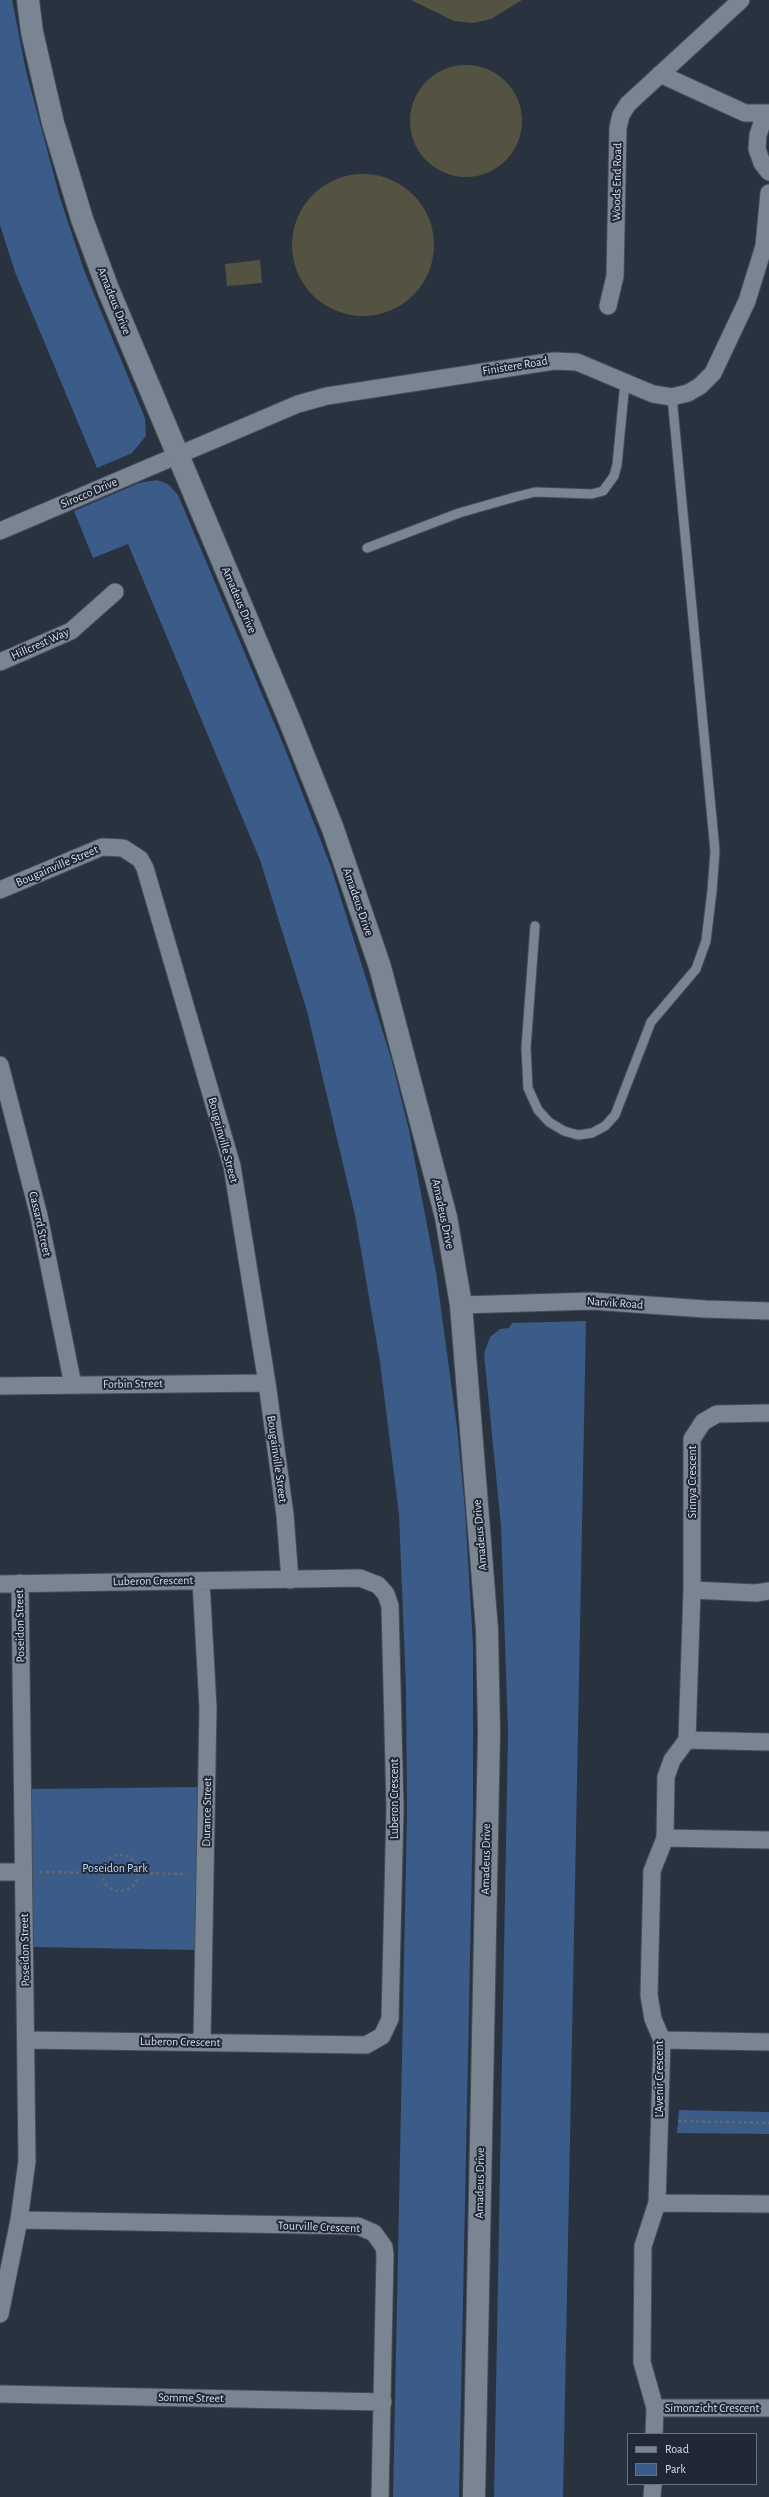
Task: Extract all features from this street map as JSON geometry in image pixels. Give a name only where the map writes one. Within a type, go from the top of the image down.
[{"type":"street","name":"Amadeus Drive","points":[[28,0],[32,32],[53,123],[82,219],[108,289],[295,734],[333,829],[380,967],[446,1217],[461,1305],[483,1575],[488,1732],[474,2497]]},
{"type":"street","name":"Woods End Road","points":[[608,306],[615,276],[619,121],[628,104],[740,0]]},
{"type":"street","points":[[660,74],[745,114],[769,114]]},
{"type":"street","points":[[745,114],[758,134]]},
{"type":"street","points":[[769,114],[762,123],[758,134],[757,149],[762,163],[769,172]]},
{"type":"street","name":"Finistere Road","points":[[178,455],[298,404],[327,396],[554,360],[577,362],[652,394],[672,397],[688,393],[700,386],[713,373],[747,301],[766,242],[769,193]]},
{"type":"street","name":"Sirocco Drive","points":[[0,531],[178,455]]},
{"type":"street","name":"Hillcrest Way","points":[[0,662],[71,631],[114,592]]},
{"type":"street","name":"Bougainville Street","points":[[0,890],[109,846],[123,848],[132,852],[145,868],[232,1166],[267,1383],[285,1515],[290,1580]]},
{"type":"street","name":"Cassard Street","points":[[0,1065],[39,1216],[73,1385]]},
{"type":"street","name":"Narvik Road","points":[[461,1305],[592,1301],[705,1310],[769,1311]]},
{"type":"street","name":"Forbin Street","points":[[0,1386],[267,1383]]},
{"type":"street","name":"Sinnya Crescent","points":[[687,1740],[692,1590],[691,1453],[695,1433],[708,1418],[718,1414],[769,1413]]},
{"type":"street","name":"Luberon Crescent","points":[[0,1584],[366,1579],[378,1585],[389,1600],[395,1808],[390,2019],[382,2036],[366,2045],[27,2040]]},
{"type":"street","name":"Durance Street","points":[[201,1581],[208,1708],[202,2042]]},
{"type":"street","name":"Poseidon Street","points":[[1,2308],[19,2220],[27,2161],[27,2040],[23,1872],[20,1583]]},
{"type":"street","points":[[692,1590],[756,1594],[769,1591]]},
{"type":"street","points":[[687,1740],[769,1742]]},
{"type":"street","name":"L'Avenir Crescent","points":[[654,2433],[655,2408],[642,2362],[642,2254],[644,2237],[657,2203],[662,2040],[653,2019],[649,1995],[652,1871],[665,1838],[668,1769],[687,1740]]},
{"type":"street","points":[[665,1838],[769,1840]]},
{"type":"street","points":[[0,1872],[23,1872]]},
{"type":"street","points":[[662,2040],[769,2042]]},
{"type":"street","points":[[657,2203],[769,2204]]},
{"type":"street","name":"Tourville Crescent","points":[[19,2220],[358,2226],[369,2230],[380,2240],[385,2255],[380,2497]]},
{"type":"street","name":"Somme Street","points":[[0,2394],[382,2402]]},
{"type":"street","name":"Simonzicht Crescent","points":[[655,2408],[769,2408]]},
{"type":"street","points":[[652,2497],[653,2485]]},
{"type":"lane","points":[[367,548],[459,513],[535,492],[592,494],[603,491],[614,476],[617,465],[625,382]]},
{"type":"lane","points":[[535,926],[526,1048],[528,1088],[538,1110],[549,1122],[564,1131],[578,1135],[592,1133],[605,1126],[615,1115],[651,1022],[696,969],[706,941],[712,891],[715,851],[672,397]]},
{"type":"path","points":[[120,1855],[133,1860],[138,1873],[132,1886],[120,1892],[106,1886],[102,1873],[107,1860],[120,1855]]},
{"type":"path","points":[[23,1872],[102,1873]]},
{"type":"path","points":[[138,1873],[206,1874]]},
{"type":"path","points":[[659,2121],[769,2123]]},
{"type":"green space","points":[[0,0],[12,0],[26,71],[60,198],[84,270],[145,418],[146,436],[132,453],[97,468],[15,272],[0,225]]},
{"type":"green space","points":[[157,480],[168,484],[178,495],[284,746],[331,867],[391,1058],[409,1130],[436,1272],[457,1427],[465,1510],[473,1644],[473,1812],[459,2497],[393,2497],[407,1813],[406,1689],[399,1514],[380,1362],[355,1215],[307,1011],[260,860],[128,544],[93,558],[74,511],[139,483]]},
{"type":"green space","points":[[586,1321],[563,2497],[494,2497],[508,1732],[501,1526],[484,1354],[490,1337],[500,1329],[509,1328],[512,1323]]},
{"type":"green space","name":"Poseidon Park","points":[[200,1787],[197,1950],[32,1947],[30,1789]]},
{"type":"green space","points":[[679,2110],[769,2112],[769,2134],[677,2133]]},
{"type":"building","points":[[411,0],[522,0],[491,19],[473,23],[454,21]]},
{"type":"building","points":[[466,65],[488,69],[506,81],[518,99],[522,121],[518,143],[506,161],[488,173],[466,177],[444,173],[426,161],[414,143],[410,121],[414,99],[426,81],[444,69]]},
{"type":"building","points":[[356,174],[370,174],[397,182],[418,200],[429,218],[433,231],[433,259],[426,279],[408,300],[397,308],[384,313],[370,316],[356,316],[329,308],[308,290],[300,279],[295,266],[292,252],[292,238],[300,211],[318,190],[329,182],[342,177]]},
{"type":"building","points":[[260,260],[262,283],[227,286],[225,264]]}]
